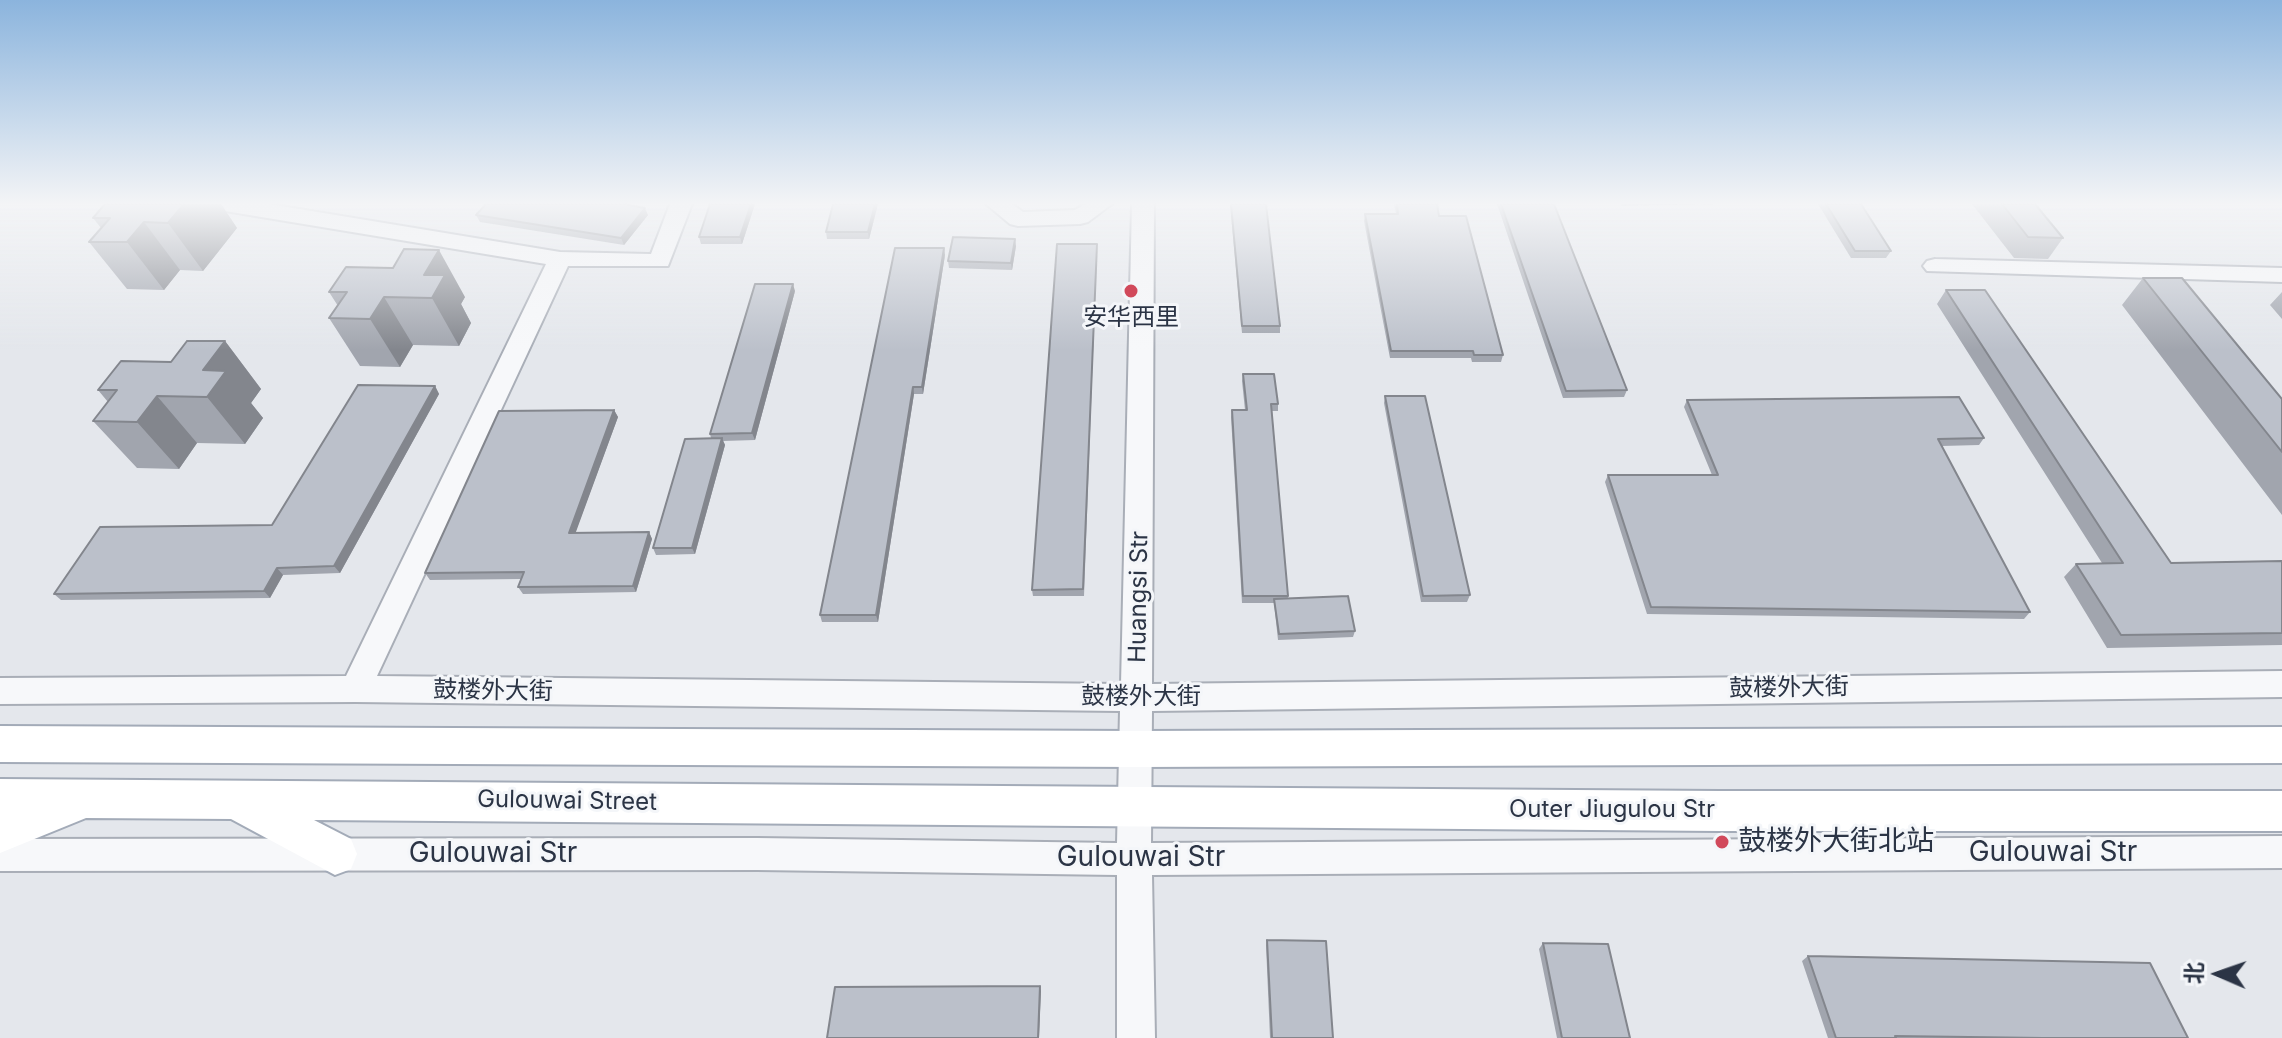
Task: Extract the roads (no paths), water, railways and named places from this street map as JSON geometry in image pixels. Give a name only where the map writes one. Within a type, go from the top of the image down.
[{"type":"main road","points":[[0,744],[1137,749],[2282,745]]},
{"type":"main road","name":"Gulouwai Street","points":[[0,798],[1135,807]]},
{"type":"main road","points":[[0,833],[91,798]]},
{"type":"main road","points":[[233,798],[335,854]]},
{"type":"main road","name":"Outer Jiugulou Str","points":[[1135,807],[2282,811]]},
{"type":"street","points":[[520,252],[560,259],[660,261],[663,252]]},
{"type":"street","name":"Huangsi Str","points":[[1136,1038],[1134,859],[1143,252]]},
{"type":"street","points":[[355,689],[560,259]]},
{"type":"street","points":[[1935,266],[2282,275]]},
{"type":"street","name":"鼓楼外大街","points":[[0,691],[355,689],[1138,698],[2282,684]]},
{"type":"street","name":"Gulouwai Str","points":[[0,855],[757,854],[1134,859],[2282,852]]},
{"type":"place","name":"安华西里","points":[[1131,291]]},
{"type":"place","name":"鼓楼外大街北站","points":[[1722,842]]}]
